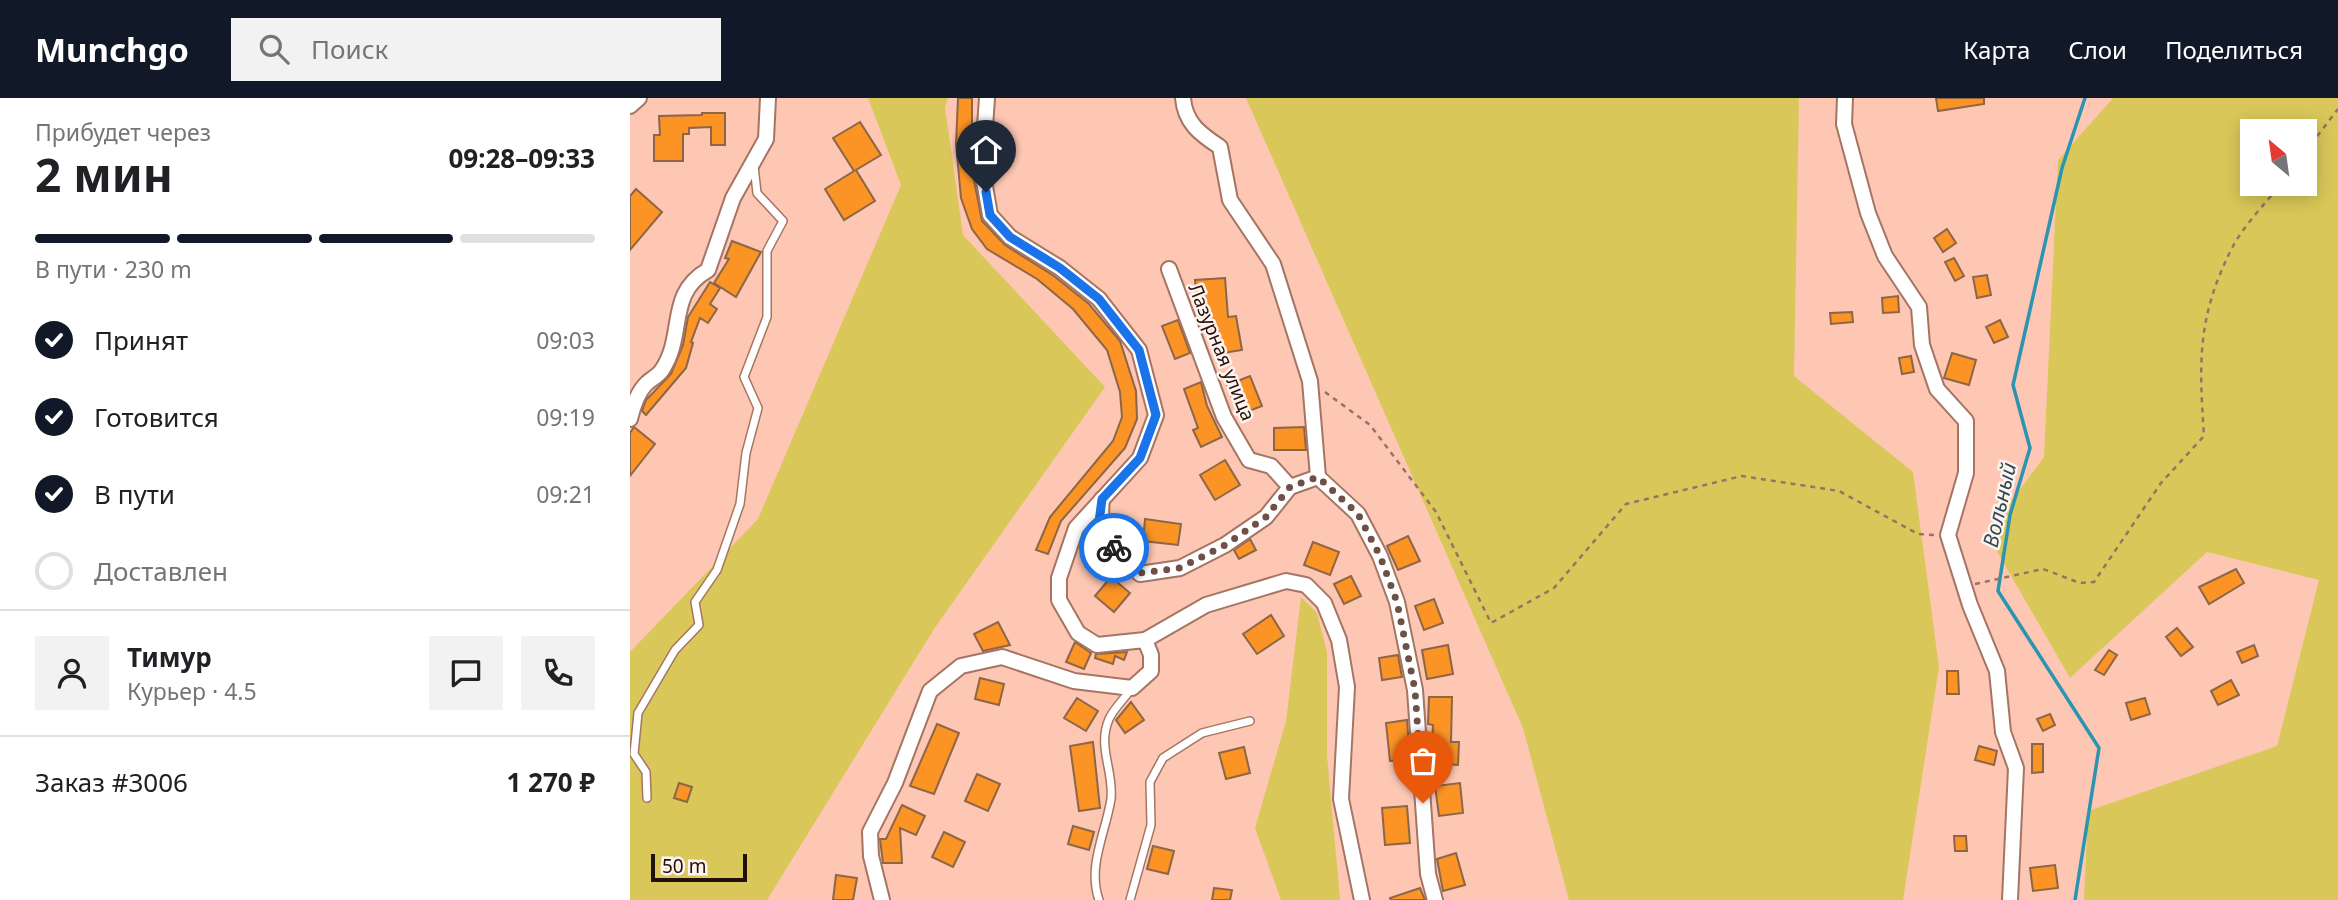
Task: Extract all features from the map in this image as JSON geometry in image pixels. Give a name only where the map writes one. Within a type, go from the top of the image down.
[{"type":"street","points":[[630,106],[639,98]]},
{"type":"street","points":[[630,419],[644,386],[662,372],[678,325],[683,292],[693,279],[708,270],[733,198],[742,178],[754,165],[766,139],[768,98]]},
{"type":"street","points":[[987,98],[982,169],[990,215],[1010,237],[1060,268],[1099,299],[1139,350],[1156,415],[1140,458],[1076,528],[1059,578],[1059,600],[1078,633],[1097,646],[1145,640],[1206,605],[1286,581],[1306,586],[1324,603],[1339,640],[1347,687],[1341,799],[1362,900]]},
{"type":"street","points":[[1183,98],[1184,107],[1196,132],[1220,147],[1230,200],[1273,264],[1310,381],[1318,477],[1358,514],[1380,556],[1397,602],[1415,690],[1428,874],[1435,900]]},
{"type":"street","points":[[1845,98],[1844,124],[1868,214],[1885,256],[1919,307],[1922,345],[1937,389],[1966,421],[1966,473],[1948,535],[1997,670],[2003,732],[2016,768],[2010,900]]},
{"type":"street","name":"Лазурная улица","points":[[1169,269],[1224,417],[1249,460],[1271,466],[1290,487]]},
{"type":"street","points":[[1102,499],[1099,522],[1115,549],[1140,573],[1180,568],[1225,545],[1266,517],[1290,487],[1318,477]]},
{"type":"street","points":[[882,900],[871,856],[870,832],[895,783],[930,691],[961,666],[1003,657],[1074,681],[1132,688],[1151,671],[1151,655],[1145,640]]},
{"type":"lane","points":[[647,798],[646,772],[634,754],[638,713],[675,650],[699,625],[695,602],[717,570],[740,504],[746,453],[758,408],[744,377],[767,317],[767,251],[783,221],[757,193],[754,165]]},
{"type":"lane","points":[[1099,900],[1096,890],[1097,856],[1111,798],[1103,746],[1109,718],[1132,688]]},
{"type":"lane","points":[[1130,900],[1151,825],[1150,782],[1163,758],[1202,733],[1250,721]]},
{"type":"path","points":[[2317,136],[2338,108]]},
{"type":"path","points":[[1966,587],[2043,569],[2080,583],[2094,582],[2161,483],[2204,436],[2200,375],[2204,316],[2233,247],[2272,196]]},
{"type":"path","points":[[1310,381],[1370,425],[1436,512],[1491,623],[1554,588],[1626,504],[1742,476],[1839,491],[1918,534],[1948,535]]},
{"type":"shaded area","points":[[868,98],[948,98],[945,107],[963,235],[1105,387],[934,629],[767,900],[630,900],[630,652],[758,519],[901,185]]},
{"type":"shaded area","points":[[1246,98],[1799,98],[1794,376],[1913,472],[1939,667],[1903,900],[1569,900],[1523,728]]},
{"type":"shaded area","points":[[2113,98],[2338,98],[2338,900],[2084,900],[2088,811],[2277,746],[2319,580],[2207,552],[2070,678],[1987,534],[2044,457],[2058,160]]},
{"type":"shaded area","points":[[1301,597],[1317,613],[1327,652],[1327,755],[1340,900],[1281,900],[1255,828],[1286,721]]},
{"type":"building","points":[[958,98],[972,98],[972,170],[982,221],[1005,245],[1054,276],[1089,304],[1120,341],[1136,391],[1137,419],[1125,448],[1061,521],[1048,554],[1036,550],[1050,517],[1113,441],[1122,417],[1120,392],[1107,350],[1073,309],[1037,279],[987,249],[972,229],[961,198],[956,144]]},
{"type":"building","points":[[1936,98],[1984,98],[1984,104],[1938,111]]},
{"type":"building","points":[[725,113],[725,145],[711,145],[711,127],[689,128],[689,134],[683,134],[683,161],[654,161],[654,135],[660,135],[659,116]]},
{"type":"building","points":[[860,122],[881,155],[856,170],[875,201],[844,220],[825,189],[854,171],[833,138]]},
{"type":"building","points":[[636,189],[662,212],[630,250],[630,196]]},
{"type":"building","points":[[1947,229],[1956,243],[1943,252],[1934,238]]},
{"type":"building","points":[[732,241],[761,252],[736,297],[714,283],[729,259],[725,258]]},
{"type":"building","points":[[1954,258],[1964,276],[1955,281],[1945,262]]},
{"type":"building","points":[[1987,275],[1991,295],[1977,298],[1973,277]]},
{"type":"building","points":[[1225,278],[1228,317],[1236,316],[1242,350],[1216,354],[1208,311],[1198,312],[1195,280]]},
{"type":"building","points":[[710,282],[720,288],[710,304],[717,309],[708,323],[700,318],[691,342],[693,343],[686,368],[646,415],[642,411],[646,400],[671,374],[683,345],[688,317]]},
{"type":"building","points":[[1898,296],[1899,312],[1883,313],[1882,298]]},
{"type":"building","points":[[1852,312],[1853,322],[1831,324],[1830,313]]},
{"type":"building","points":[[1178,320],[1190,353],[1175,359],[1162,326]]},
{"type":"building","points":[[2000,320],[2008,337],[1994,343],[1986,327]]},
{"type":"building","points":[[1952,353],[1976,360],[1969,385],[1944,378]]},
{"type":"building","points":[[1911,356],[1914,372],[1902,374],[1899,358]]},
{"type":"building","points":[[1250,376],[1262,406],[1239,415],[1227,385]]},
{"type":"building","points":[[1201,382],[1207,406],[1222,437],[1201,447],[1193,430],[1198,428],[1184,389]]},
{"type":"building","points":[[634,427],[655,444],[630,476],[630,433]]},
{"type":"building","points":[[1304,427],[1306,450],[1274,450],[1274,428]]},
{"type":"building","points":[[1225,460],[1240,485],[1215,500],[1200,475]]},
{"type":"building","points":[[1145,519],[1181,524],[1178,545],[1143,541]]},
{"type":"building","points":[[1408,536],[1420,561],[1398,570],[1387,546]]},
{"type":"building","points":[[1250,539],[1256,550],[1239,559],[1234,550]]},
{"type":"building","points":[[1313,542],[1339,552],[1330,575],[1304,565]]},
{"type":"building","points":[[1100,549],[1112,559],[1098,577],[1086,567]]},
{"type":"building","points":[[2236,569],[2244,583],[2209,604],[2199,587]]},
{"type":"building","points":[[1351,576],[1361,596],[1344,604],[1334,584]]},
{"type":"building","points":[[1111,577],[1130,593],[1114,612],[1095,596]]},
{"type":"building","points":[[1434,599],[1443,623],[1424,630],[1415,606]]},
{"type":"building","points":[[1271,615],[1284,636],[1257,654],[1243,634]]},
{"type":"building","points":[[998,622],[1010,645],[983,651],[974,634]]},
{"type":"building","points":[[2177,628],[2193,647],[2181,656],[2166,637]]},
{"type":"building","points":[[1075,642],[1091,653],[1084,669],[1066,662]]},
{"type":"building","points":[[1448,645],[1453,674],[1427,679],[1422,650]]},
{"type":"building","points":[[2254,645],[2258,656],[2242,663],[2237,652]]},
{"type":"building","points":[[2109,650],[2117,655],[2104,675],[2095,670]]},
{"type":"building","points":[[1127,652],[1124,660],[1115,656],[1113,664],[1095,658],[1096,654]]},
{"type":"building","points":[[1398,655],[1402,677],[1382,680],[1379,658]]},
{"type":"building","points":[[1947,671],[1958,671],[1959,694],[1947,694]]},
{"type":"building","points":[[980,678],[1004,684],[999,705],[975,699]]},
{"type":"building","points":[[2231,680],[2239,695],[2218,705],[2211,691]]},
{"type":"building","points":[[1429,697],[1452,697],[1451,742],[1459,742],[1458,765],[1431,763],[1433,725],[1428,724]]},
{"type":"building","points":[[1077,698],[1098,711],[1086,731],[1064,718]]},
{"type":"building","points":[[2145,698],[2150,714],[2131,720],[2126,703]]},
{"type":"building","points":[[1131,702],[1144,720],[1125,733],[1116,720]]},
{"type":"building","points":[[2050,714],[2055,725],[2043,731],[2037,719]]},
{"type":"building","points":[[1407,720],[1410,759],[1390,761],[1386,723]]},
{"type":"building","points":[[937,724],[959,733],[934,794],[910,786]]},
{"type":"building","points":[[1093,742],[1100,808],[1079,811],[1070,746]]},
{"type":"building","points":[[2032,744],[2043,744],[2043,772],[2032,773]]},
{"type":"building","points":[[1979,746],[1997,751],[1994,765],[1975,760]]},
{"type":"building","points":[[1244,747],[1250,773],[1226,779],[1219,753]]},
{"type":"building","points":[[977,774],[1000,784],[988,811],[965,801]]},
{"type":"building","points":[[679,783],[692,787],[687,802],[674,798]]},
{"type":"building","points":[[1460,783],[1463,813],[1439,816],[1435,786]]},
{"type":"building","points":[[902,805],[925,816],[916,835],[900,828],[902,863],[883,863],[880,839],[886,839]]},
{"type":"building","points":[[1407,806],[1410,843],[1385,845],[1382,808]]},
{"type":"building","points":[[1073,826],[1094,832],[1089,850],[1068,844]]},
{"type":"building","points":[[944,832],[965,842],[953,867],[932,857]]},
{"type":"building","points":[[1954,836],[1966,836],[1967,851],[1955,851]]},
{"type":"building","points":[[1153,846],[1174,851],[1168,874],[1147,869]]},
{"type":"building","points":[[1456,853],[1465,885],[1443,891],[1437,859]]},
{"type":"building","points":[[2055,865],[2058,888],[2033,891],[2030,868]]},
{"type":"building","points":[[836,875],[857,878],[853,900],[833,900]]},
{"type":"building","points":[[1214,888],[1232,890],[1230,900],[1212,900]]},
{"type":"building","points":[[1420,888],[1425,900],[1390,898]]},
{"type":"waterway","name":"Вольный","points":[[2075,900],[2099,748],[1998,591],[2010,515],[2030,448],[2013,385],[2062,168],[2085,98]]},
{"type":"way so far","points":[[1114,548],[1140,573],[1180,568],[1225,545],[1266,517],[1290,487],[1318,477],[1358,514],[1380,556],[1397,602],[1415,690],[1423,803]]},
{"type":"route","points":[[986,192],[990,215],[1010,237],[1060,268],[1099,299],[1139,350],[1156,415],[1140,458],[1102,499],[1099,522],[1114,548]]}]
